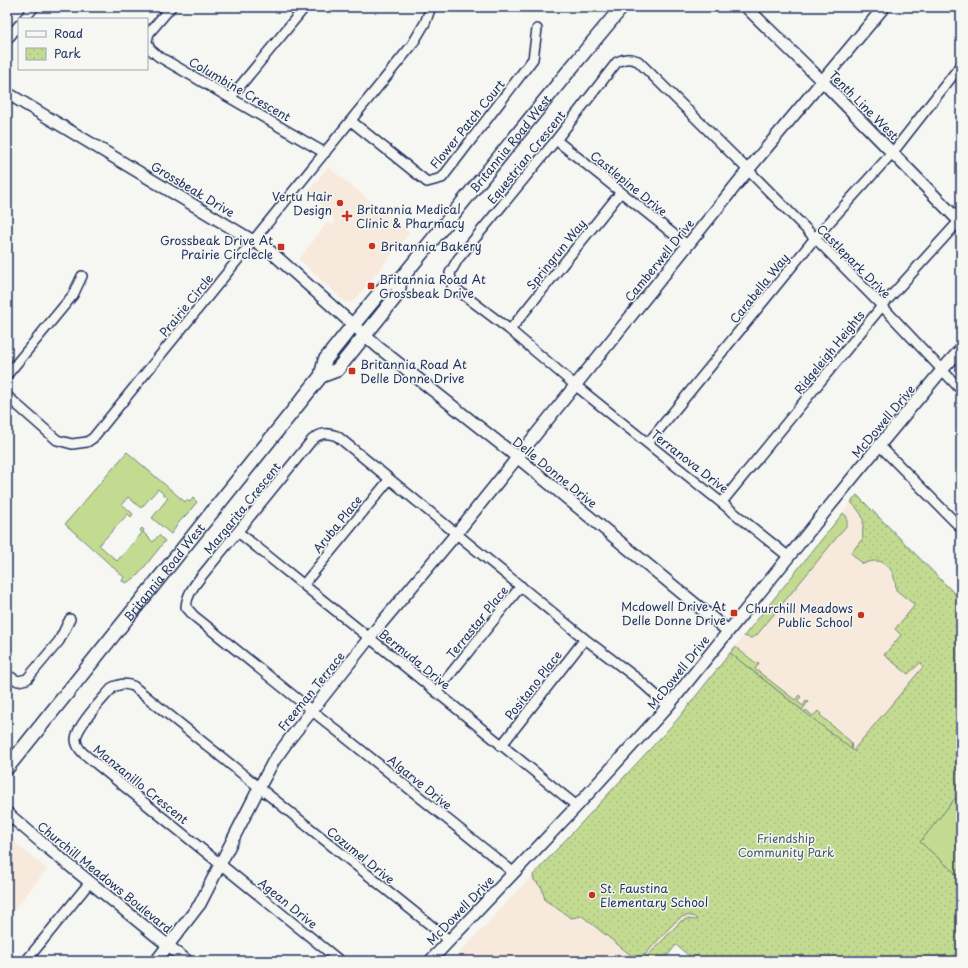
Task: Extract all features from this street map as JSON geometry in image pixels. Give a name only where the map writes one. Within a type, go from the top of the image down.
[{"type":"main road","name":"Britannia Road West","points":[[321,376],[337,370],[398,294],[400,280],[622,7]]},
{"type":"main road","name":"Britannia Road West","points":[[7,768],[321,376],[325,360],[387,284],[400,280]]},
{"type":"street","points":[[25,18],[34,7]]},
{"type":"street","name":"Columbine Crescent","points":[[148,39],[150,33],[171,7]]},
{"type":"street","points":[[231,97],[305,7]]},
{"type":"street","name":"Prairie Circle","points":[[7,396],[57,440],[72,444],[87,442],[93,438],[416,40],[431,7]]},
{"type":"street","name":"Tenth Line West","points":[[746,7],[822,81],[960,221]]},
{"type":"street","name":"Camberwell Drive","points":[[517,457],[748,170],[884,7]]},
{"type":"street","points":[[7,40],[18,26]]},
{"type":"street","name":"Flower Patch Court","points":[[351,121],[427,182],[442,178],[533,59],[537,29]]},
{"type":"street","name":"Columbine Crescent","points":[[148,44],[150,49],[158,56],[231,97],[325,153]]},
{"type":"street","name":"Equestrian Crescent","points":[[574,385],[510,330],[452,286],[450,273],[458,259],[556,140],[617,62],[624,58],[631,58],[638,61],[748,170]]},
{"type":"street","name":"Carabella Way","points":[[648,443],[815,238],[893,152],[961,64]]},
{"type":"street","name":"Grossbeak Drive","points":[[7,93],[276,255],[353,326]]},
{"type":"street","name":"Castlepine Drive","points":[[556,140],[687,245]]},
{"type":"street","name":"Castlepark Drive","points":[[748,170],[882,306],[961,390]]},
{"type":"street","name":"Springrun Way","points":[[510,330],[621,192]]},
{"type":"street","name":"Ridgeleigh Heights","points":[[722,502],[882,306],[960,221]]},
{"type":"street","points":[[7,375],[73,295],[82,276]]},
{"type":"street","name":"Delle Donne Drive","points":[[353,326],[517,457],[728,631]]},
{"type":"street","name":"McDowell Drive","points":[[430,961],[577,806],[668,706],[942,370],[961,349]]},
{"type":"street","name":"Terranova Drive","points":[[574,385],[789,557]]},
{"type":"street","name":"Margarita Crescent","points":[[312,711],[194,616],[186,607],[186,600],[192,590],[312,440],[323,433],[329,433],[337,436],[456,534]]},
{"type":"street","points":[[880,446],[961,528]]},
{"type":"street","name":"Freeman Terrace","points":[[156,961],[200,904],[273,762],[434,558],[456,534],[517,457]]},
{"type":"street","name":"Aruba Place","points":[[304,584],[389,480]]},
{"type":"street","name":"Bermuda Drive","points":[[238,532],[577,806]]},
{"type":"street","points":[[456,534],[585,639],[639,680],[668,706]]},
{"type":"street","name":"Terrastar Place","points":[[436,692],[521,586]]},
{"type":"street","points":[[7,676],[18,681],[27,678],[59,641],[70,619]]},
{"type":"street","name":"Positano Place","points":[[501,746],[585,639]]},
{"type":"street","name":"Manzanillo Crescent","points":[[221,865],[83,753],[78,748],[76,741],[80,727],[113,687],[121,684],[133,686],[259,788]]},
{"type":"street","name":"Algarve Drive","points":[[312,711],[513,872]]},
{"type":"street","name":"Cozumel Drive","points":[[259,788],[449,940]]},
{"type":"street","name":"Churchill Meadows Boulevard","points":[[7,813],[187,961]]},
{"type":"street","name":"Agean Drive","points":[[221,865],[340,961]]},
{"type":"street","points":[[26,961],[90,882]]},
{"type":"shaded area","points":[[328,167],[409,233],[354,301],[350,302],[345,302],[299,259],[328,222],[334,226],[333,214],[307,193]]},
{"type":"shaded area","name":"Churchill Meadows Public School","points":[[857,495],[961,600],[961,629],[855,752],[730,653]]},
{"type":"shaded area","name":"St. Faustina Elementary School","points":[[586,818],[697,919],[663,961],[452,961]]},
{"type":"shaded area","points":[[7,836],[47,869],[7,918]]},
{"type":"green space","points":[[127,452],[185,502],[186,500],[190,502],[193,498],[197,502],[180,521],[171,534],[152,518],[168,498],[158,489],[141,508],[128,497],[122,504],[133,514],[131,517],[128,514],[99,545],[117,561],[142,533],[140,530],[142,528],[144,530],[143,532],[153,542],[159,535],[165,541],[138,575],[126,583],[122,581],[124,577],[65,524]]},
{"type":"green space","name":"Friendship Community Park","points":[[857,495],[961,600],[961,791],[920,842],[961,878],[961,961],[695,961],[676,945],[663,961],[643,961],[681,921],[687,919],[697,919],[692,916],[682,917],[674,923],[646,954],[640,957],[632,956],[582,916],[571,918],[545,900],[542,888],[534,880],[533,875],[677,720],[730,653],[855,752],[855,748],[923,667],[921,662],[908,674],[884,655],[901,635],[895,629],[915,605],[896,590],[894,576],[888,566],[878,561],[871,561],[863,564],[851,553],[863,538],[863,518],[851,502]]},
{"type":"green space","points":[[843,513],[847,517],[847,525],[756,636],[751,638],[744,636]]},
{"type":"green space","points":[[735,647],[756,663],[759,663],[755,669],[795,700],[799,695],[801,697],[797,701],[803,706],[806,701],[808,702],[802,710],[730,653]]},
{"type":"green space","points":[[806,710],[813,716],[818,711],[821,714],[820,715],[851,742],[852,750],[804,712]]},
{"type":"green space","points":[[961,791],[961,878],[920,842]]},
{"type":"place","name":"Vertu Hair Design","points":[[340,203]]},
{"type":"place","name":"Britannia Medical Clinic & Pharmacy","points":[[347,216]]},
{"type":"place","name":"Britannia Bakery","points":[[372,246]]},
{"type":"place","name":"Grossbeak Drive At Prairie Circlecle","points":[[281,247]]},
{"type":"place","name":"Britannia Road At Grossbeak Drive","points":[[371,286]]},
{"type":"place","name":"Britannia Road At Delle Donne Drive","points":[[352,371]]},
{"type":"place","name":"Mcdowell Drive At Delle Donne Drive","points":[[734,613]]},
{"type":"place","name":"Churchill Meadows Public School","points":[[861,615]]},
{"type":"place","name":"St. Faustina Elementary School","points":[[592,895]]}]
